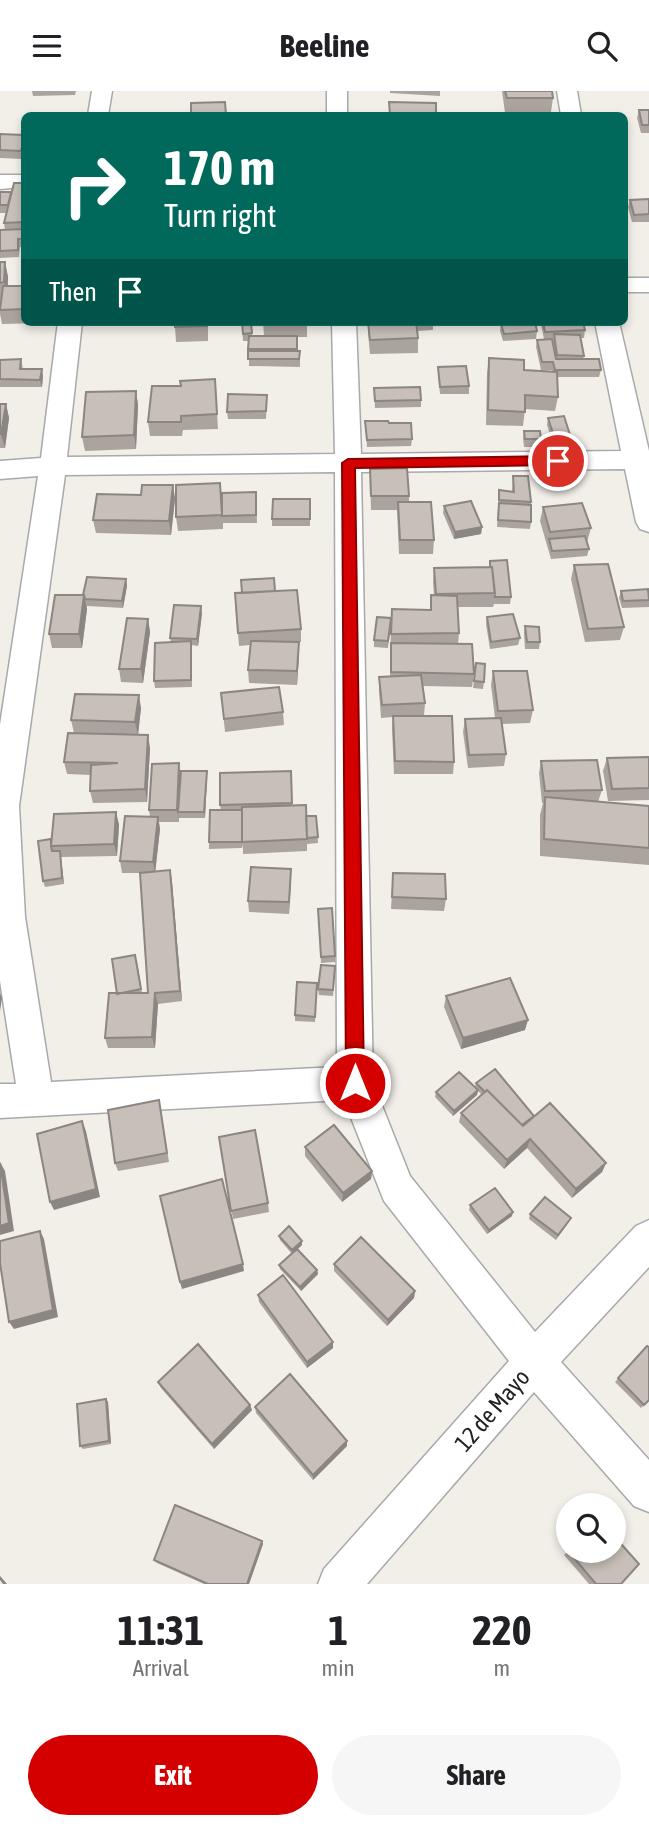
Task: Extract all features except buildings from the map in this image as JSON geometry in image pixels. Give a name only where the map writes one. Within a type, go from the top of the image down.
[{"type":"street","points":[[98,112],[102,91]]},
{"type":"street","points":[[337,91],[338,112]]},
{"type":"street","points":[[567,91],[570,112]]},
{"type":"street","points":[[0,182],[21,181]]},
{"type":"street","points":[[628,285],[649,285]]},
{"type":"street","points":[[36,1101],[6,901],[3,806],[53,466],[70,326]]},
{"type":"street","points":[[344,326],[355,1083],[397,1188],[534,1362],[649,1490]]},
{"type":"street","points":[[608,326],[643,460],[649,522]]},
{"type":"street","points":[[0,470],[53,466],[643,460]]},
{"type":"street","points":[[0,1101],[355,1083]]},
{"type":"street","name":"12 de Mayo","points":[[339,1584],[534,1362],[649,1239]]},
{"type":"route","points":[[355,1083],[348,463],[558,461]]}]
